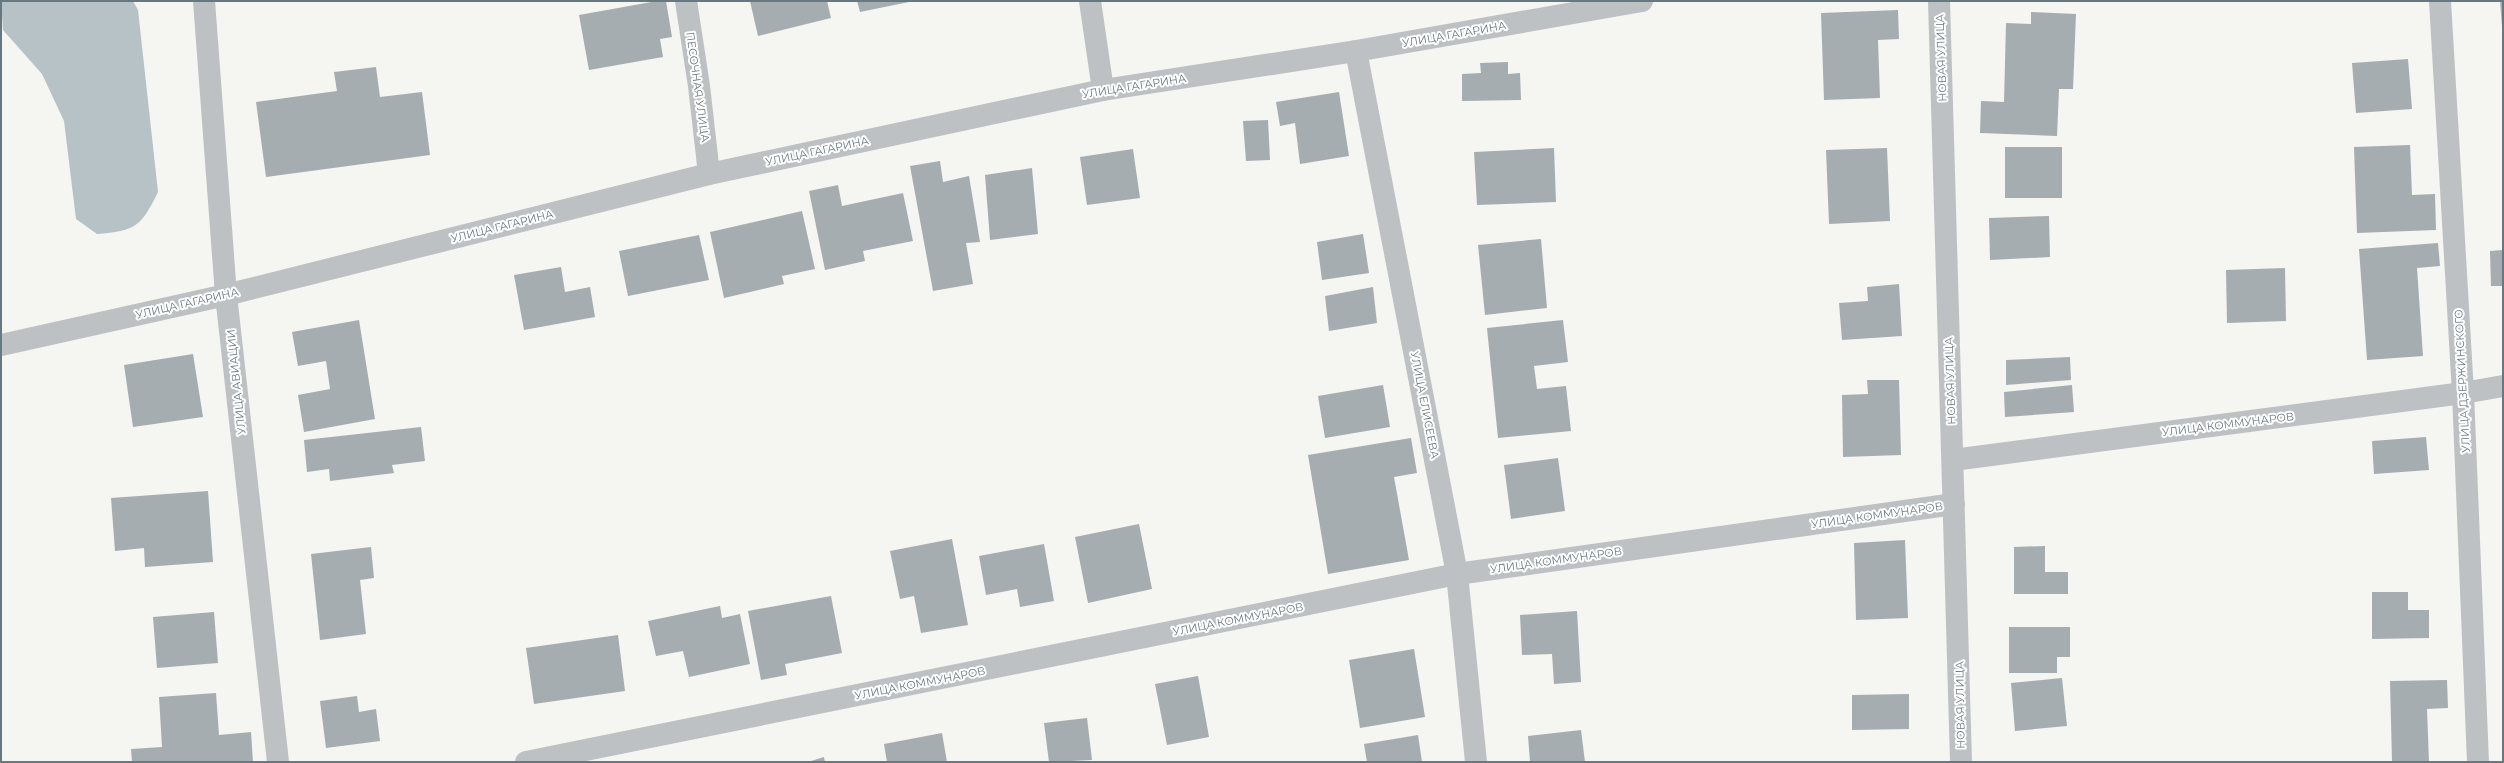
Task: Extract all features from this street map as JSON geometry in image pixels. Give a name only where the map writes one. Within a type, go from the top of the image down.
[{"type":"street","name":"УЛИЦА АВИАЦИИ","points":[[204,1],[226,295],[278,762]]},
{"type":"street","name":"ПЕСОЧНАЯ УЛИЦА","points":[[686,1],[699,86],[709,174]]},
{"type":"street","points":[[1090,1],[1103,90]]},
{"type":"street","name":"УЛИЦА ГАГАРИНА","points":[[1,345],[226,295],[709,174],[1103,90],[1356,51],[1642,1]]},
{"type":"street","name":"НОВАЯ УЛИЦА","points":[[1939,1],[1961,762]]},
{"type":"street","name":"УЛИЦА ДЗЕРЖИНСКОГО","points":[[2440,1],[2463,393],[2478,762]]},
{"type":"street","name":"УЛИЦА ЕЛИСЕЕВА","points":[[1356,51],[1457,574],[1476,762]]},
{"type":"street","name":"УЛИЦА КОММУНАРОВ","points":[[1953,460],[2463,393],[2503,386]]},
{"type":"street","name":"УЛИЦА КОММУНАРОВ","points":[[526,762],[1457,574],[1954,504]]},
{"type":"shaded area","points":[[1,1],[133,1],[138,10],[158,192],[147,213],[141,220],[129,229],[97,234],[76,219],[64,121],[42,74],[3,30]]},
{"type":"building","points":[[657,1],[666,1],[672,37],[660,39],[663,57],[589,70],[579,15]]},
{"type":"building","points":[[750,1],[827,1],[831,18],[758,36]]},
{"type":"building","points":[[857,1],[909,1],[909,2],[860,12]]},
{"type":"building","points":[[2500,1],[2503,1],[2503,26],[2502,26]]},
{"type":"building","points":[[1898,10],[1899,39],[1878,40],[1880,98],[1824,100],[1821,13]]},
{"type":"building","points":[[2031,12],[2076,14],[2073,89],[2059,89],[2057,136],[1980,133],[1981,101],[2004,102],[2006,23],[2031,24]]},
{"type":"building","points":[[2408,59],[2412,109],[2356,113],[2352,63]]},
{"type":"building","points":[[1508,62],[1508,74],[1520,73],[1521,100],[1462,101],[1462,74],[1481,73],[1480,63]]},
{"type":"building","points":[[376,67],[380,97],[422,92],[430,155],[266,177],[256,102],[337,91],[334,72]]},
{"type":"building","points":[[1339,92],[1349,156],[1300,164],[1295,123],[1280,126],[1276,102]]},
{"type":"building","points":[[1268,120],[1270,160],[1246,161],[1243,121]]},
{"type":"building","points":[[2410,145],[2412,195],[2435,194],[2436,230],[2357,233],[2354,147]]},
{"type":"building","points":[[2005,147],[2062,147],[2062,198],[2005,198]]},
{"type":"building","points":[[1554,148],[1556,202],[1477,205],[1474,152]]},
{"type":"building","points":[[1887,148],[1890,221],[1829,224],[1826,150]]},
{"type":"building","points":[[1133,149],[1140,198],[1087,205],[1080,157]]},
{"type":"building","points":[[940,161],[943,182],[969,176],[980,242],[966,243],[973,284],[933,291],[910,166]]},
{"type":"building","points":[[1032,168],[1038,234],[990,240],[985,175]]},
{"type":"building","points":[[838,185],[842,206],[903,193],[913,241],[863,251],[865,261],[825,270],[809,191]]},
{"type":"building","points":[[802,211],[815,269],[782,276],[784,284],[724,298],[710,232]]},
{"type":"building","points":[[2049,216],[2050,257],[1990,260],[1989,218]]},
{"type":"building","points":[[1363,234],[1369,273],[1322,280],[1317,242]]},
{"type":"building","points":[[699,235],[709,280],[628,296],[619,251]]},
{"type":"building","points":[[1541,239],[1547,308],[1485,315],[1478,245]]},
{"type":"building","points":[[2438,243],[2440,266],[2417,268],[2423,356],[2367,360],[2359,249]]},
{"type":"building","points":[[2503,250],[2503,286],[2491,286],[2490,251]]},
{"type":"building","points":[[561,267],[565,292],[590,287],[595,317],[524,330],[514,275]]},
{"type":"building","points":[[2285,268],[2286,321],[2227,323],[2226,270]]},
{"type":"building","points":[[1899,284],[1902,336],[1842,340],[1839,303],[1868,301],[1867,287]]},
{"type":"building","points":[[1373,287],[1377,323],[1329,331],[1325,296]]},
{"type":"building","points":[[359,320],[375,419],[304,432],[298,395],[330,389],[326,361],[298,366],[292,332]]},
{"type":"building","points":[[1563,320],[1568,362],[1534,366],[1537,389],[1566,386],[1571,431],[1498,438],[1487,328]]},
{"type":"building","points":[[193,354],[203,417],[133,427],[124,365]]},
{"type":"building","points":[[2070,357],[2071,380],[2006,385],[2006,360]]},
{"type":"building","points":[[1867,380],[1899,380],[1901,455],[1843,457],[1842,395],[1868,394]]},
{"type":"building","points":[[1383,385],[1390,427],[1325,438],[1318,396]]},
{"type":"building","points":[[2072,385],[2074,412],[2005,417],[2004,392]]},
{"type":"building","points":[[421,427],[425,461],[392,465],[394,473],[330,481],[329,469],[307,472],[304,440]]},
{"type":"building","points":[[2426,437],[2429,470],[2374,474],[2372,441]]},
{"type":"building","points":[[1411,438],[1417,473],[1394,477],[1409,560],[1328,574],[1308,455]]},
{"type":"building","points":[[1558,458],[1565,511],[1511,519],[1504,465]]},
{"type":"building","points":[[208,491],[213,562],[145,567],[144,548],[115,551],[111,498]]},
{"type":"building","points":[[1139,524],[1152,589],[1088,603],[1075,537]]},
{"type":"building","points":[[952,539],[968,625],[921,633],[914,596],[900,599],[890,551]]},
{"type":"building","points":[[1905,540],[1908,618],[1856,620],[1854,543]]},
{"type":"building","points":[[1044,544],[1054,601],[1020,607],[1017,589],[986,595],[979,556]]},
{"type":"building","points":[[2045,546],[2045,572],[2068,572],[2068,594],[2014,594],[2014,547]]},
{"type":"building","points":[[371,547],[374,578],[360,580],[366,634],[320,640],[311,554]]},
{"type":"building","points":[[2372,592],[2408,592],[2408,610],[2429,610],[2429,638],[2372,639]]},
{"type":"building","points":[[831,596],[842,653],[785,664],[787,675],[761,680],[748,611]]},
{"type":"building","points":[[720,606],[722,618],[740,614],[750,664],[689,677],[683,651],[656,656],[648,621]]},
{"type":"building","points":[[1577,611],[1581,682],[1554,684],[1552,654],[1522,655],[1520,615]]},
{"type":"building","points":[[214,612],[218,663],[157,668],[153,617]]},
{"type":"building","points":[[2009,627],[2070,627],[2070,657],[2057,657],[2057,673],[2009,673]]},
{"type":"building","points":[[618,635],[625,691],[534,704],[526,648]]},
{"type":"building","points":[[1414,649],[1425,717],[1360,728],[1349,660]]},
{"type":"building","points":[[1198,676],[1209,737],[1167,745],[1155,684]]},
{"type":"building","points":[[2062,678],[2067,726],[2015,731],[2011,683]]},
{"type":"building","points":[[2447,680],[2448,708],[2427,709],[2429,762],[2392,762],[2390,681]]},
{"type":"building","points":[[216,693],[219,735],[251,732],[253,762],[132,762],[131,749],[162,747],[159,697]]},
{"type":"building","points":[[1909,694],[1909,729],[1852,730],[1852,695]]},
{"type":"building","points":[[357,696],[359,712],[376,709],[380,741],[326,748],[320,701]]},
{"type":"building","points":[[1087,718],[1092,760],[1049,762],[1044,723]]},
{"type":"building","points":[[1581,730],[1585,762],[1530,762],[1528,736]]},
{"type":"building","points":[[942,733],[947,762],[887,762],[884,744]]},
{"type":"building","points":[[1418,735],[1422,762],[1367,762],[1364,744]]},
{"type":"building","points":[[824,757],[825,762],[808,762]]}]
